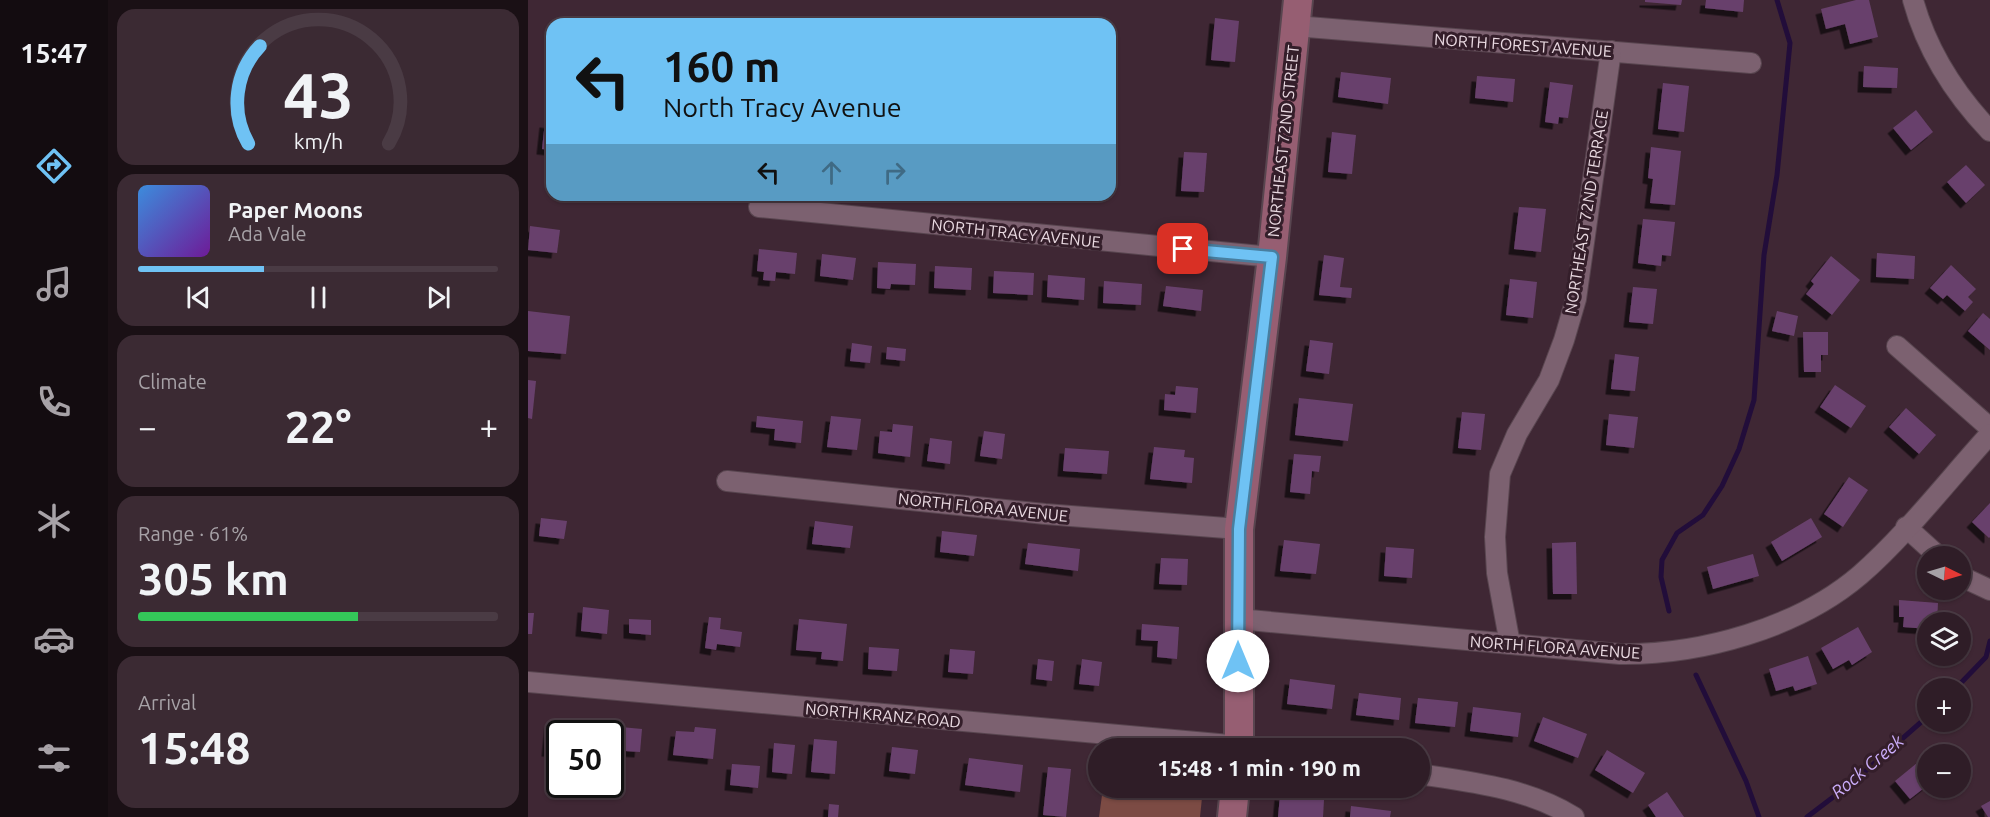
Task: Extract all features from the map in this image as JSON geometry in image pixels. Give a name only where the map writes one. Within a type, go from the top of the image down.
[{"type":"main road","name":"NORTHEAST 72ND STREET","points":[[1246,738],[1238,619],[1239,529],[1272,257],[1296,13]]},
{"type":"main road","points":[[1232,817],[1234,798]]},
{"type":"street","points":[[1913,0],[1929,45],[1948,80],[1990,131]]},
{"type":"street","name":"NORTH FOREST AVENUE","points":[[1296,13],[1611,51],[1751,63]]},
{"type":"street","name":"NORTHEAST 72ND TERRACE","points":[[1510,644],[1497,573],[1495,537],[1499,483],[1507,454],[1549,380],[1564,340],[1575,299],[1611,51]]},
{"type":"street","name":"NORTH TRACY AVENUE","points":[[759,207],[1272,257]]},
{"type":"street","points":[[1897,346],[1990,428]]},
{"type":"street","name":"NORTH FLORA AVENUE","points":[[1238,619],[1642,654],[1686,650],[1729,639],[1790,617],[1838,591],[1859,575],[1906,527],[1990,434]]},
{"type":"street","name":"NORTH FLORA AVENUE","points":[[727,481],[1045,514],[1239,529]]},
{"type":"street","points":[[1906,527],[1927,546]]},
{"type":"street","points":[[1971,582],[1990,591]]},
{"type":"street","name":"NORTH KRANZ ROAD","points":[[528,682],[1147,738]]},
{"type":"street","points":[[1430,776],[1514,791],[1549,804],[1574,817]]},
{"type":"shaded area","points":[[1102,798],[1202,798],[1200,817],[1099,817]]},
{"type":"building","points":[[1645,0],[1682,0],[1681,5],[1645,2]]},
{"type":"building","points":[[1706,0],[1744,0],[1743,12],[1705,8]]},
{"type":"building","points":[[1856,0],[1869,0],[1878,37],[1850,44],[1845,24],[1826,29],[1821,9]]},
{"type":"building","points":[[1215,18],[1239,21],[1235,62],[1211,60]]},
{"type":"building","points":[[1864,66],[1898,68],[1897,88],[1863,87]]},
{"type":"building","points":[[1341,72],[1391,78],[1388,104],[1338,97]]},
{"type":"building","points":[[1477,76],[1515,79],[1513,102],[1475,98]]},
{"type":"building","points":[[1550,82],[1573,85],[1568,118],[1559,117],[1558,124],[1545,122]]},
{"type":"building","points":[[1663,83],[1689,86],[1684,132],[1658,129]]},
{"type":"building","points":[[1916,110],[1933,132],[1911,150],[1893,128]]},
{"type":"building","points":[[545,122],[546,149],[542,149]]},
{"type":"building","points":[[1332,132],[1356,135],[1352,174],[1328,172]]},
{"type":"building","points":[[1651,147],[1681,151],[1675,205],[1650,203],[1653,179],[1648,178]]},
{"type":"building","points":[[1184,152],[1207,153],[1204,192],[1181,191]]},
{"type":"building","points":[[1966,165],[1985,185],[1966,203],[1947,182]]},
{"type":"building","points":[[1519,207],[1546,209],[1541,252],[1514,249]]},
{"type":"building","points":[[1643,219],[1675,222],[1671,256],[1662,255],[1661,266],[1638,263]]},
{"type":"building","points":[[530,226],[560,230],[557,253],[528,250]]},
{"type":"building","points":[[759,249],[797,253],[795,274],[776,272],[775,281],[763,280],[764,272],[757,271]]},
{"type":"building","points":[[1877,253],[1915,256],[1914,279],[1876,277]]},
{"type":"building","points":[[822,254],[856,258],[853,280],[820,276]]},
{"type":"building","points":[[1324,255],[1344,258],[1340,287],[1352,288],[1351,298],[1319,295]]},
{"type":"building","points":[[1831,256],[1860,280],[1832,315],[1806,294],[1814,284],[1811,281]]},
{"type":"building","points":[[878,262],[916,264],[915,285],[891,284],[890,289],[877,288]]},
{"type":"building","points":[[1951,265],[1976,289],[1968,297],[1973,302],[1965,311],[1947,295],[1943,299],[1930,288]]},
{"type":"building","points":[[935,266],[972,268],[971,290],[934,288]]},
{"type":"building","points":[[994,271],[1034,273],[1033,295],[993,293]]},
{"type":"building","points":[[1048,275],[1085,278],[1084,300],[1047,297]]},
{"type":"building","points":[[1510,279],[1537,282],[1533,318],[1506,315]]},
{"type":"building","points":[[1104,281],[1142,284],[1141,305],[1103,303]]},
{"type":"building","points":[[1166,286],[1203,290],[1201,311],[1163,306]]},
{"type":"building","points":[[1633,287],[1657,289],[1653,324],[1629,322]]},
{"type":"building","points":[[528,311],[570,316],[566,354],[528,351]]},
{"type":"building","points":[[1777,311],[1798,316],[1794,336],[1772,331]]},
{"type":"building","points":[[1983,313],[1990,319],[1990,350],[1968,331]]},
{"type":"building","points":[[1803,332],[1828,332],[1828,355],[1821,355],[1821,372],[1804,372]]},
{"type":"building","points":[[1310,340],[1333,343],[1329,374],[1306,371]]},
{"type":"building","points":[[852,343],[872,346],[870,363],[850,361]]},
{"type":"building","points":[[887,347],[906,349],[905,361],[886,359]]},
{"type":"building","points":[[1615,354],[1639,357],[1635,391],[1611,389]]},
{"type":"building","points":[[528,380],[536,381],[532,419],[528,418]]},
{"type":"building","points":[[1835,385],[1866,406],[1851,428],[1820,407]]},
{"type":"building","points":[[1176,386],[1198,388],[1196,413],[1164,410],[1165,394],[1175,395]]},
{"type":"building","points":[[1299,398],[1353,404],[1348,441],[1295,435]]},
{"type":"building","points":[[1906,408],[1936,435],[1919,454],[1889,427]]},
{"type":"building","points":[[1462,412],[1485,414],[1481,450],[1458,448]]},
{"type":"building","points":[[1609,414],[1638,417],[1634,448],[1606,445]]},
{"type":"building","points":[[757,416],[803,421],[801,443],[774,440],[775,429],[756,427]]},
{"type":"building","points":[[831,416],[861,419],[857,450],[827,447]]},
{"type":"building","points":[[893,424],[913,426],[910,457],[878,453],[880,431],[892,432]]},
{"type":"building","points":[[984,431],[1005,434],[1002,459],[980,456]]},
{"type":"building","points":[[930,438],[952,441],[950,464],[927,461]]},
{"type":"building","points":[[1154,447],[1185,450],[1184,457],[1194,458],[1192,483],[1150,479]]},
{"type":"building","points":[[1065,448],[1109,451],[1107,474],[1063,471]]},
{"type":"building","points":[[1294,454],[1321,456],[1319,472],[1312,471],[1310,494],[1290,492]]},
{"type":"building","points":[[1849,477],[1868,490],[1843,527],[1824,514]]},
{"type":"building","points":[[1990,503],[1990,537],[1989,538],[1972,522]]},
{"type":"building","points":[[541,518],[567,521],[564,539],[539,536]]},
{"type":"building","points":[[1811,518],[1822,537],[1782,561],[1771,542]]},
{"type":"building","points":[[815,521],[853,526],[850,548],[812,544]]},
{"type":"building","points":[[942,531],[977,535],[974,556],[940,552]]},
{"type":"building","points":[[1284,540],[1320,544],[1316,574],[1280,571]]},
{"type":"building","points":[[1576,542],[1577,594],[1553,594],[1552,543]]},
{"type":"building","points":[[1028,543],[1080,549],[1078,571],[1025,564]]},
{"type":"building","points":[[1386,547],[1414,549],[1412,578],[1384,576]]},
{"type":"building","points":[[1753,554],[1759,576],[1713,589],[1707,567]]},
{"type":"building","points":[[1161,558],[1188,559],[1187,585],[1159,584]]},
{"type":"building","points":[[1899,600],[1938,603],[1938,612],[1917,612],[1917,628],[1903,627],[1904,617],[1899,617]]},
{"type":"building","points":[[583,607],[609,610],[607,634],[581,631]]},
{"type":"building","points":[[528,613],[534,613],[532,634],[528,634]]},
{"type":"building","points":[[709,617],[721,618],[720,629],[742,632],[740,647],[717,644],[716,650],[705,648]]},
{"type":"building","points":[[629,619],[651,620],[651,635],[629,633]]},
{"type":"building","points":[[799,619],[847,624],[843,661],[821,659],[822,652],[796,650]]},
{"type":"building","points":[[1142,624],[1179,627],[1177,659],[1157,657],[1158,641],[1141,640]]},
{"type":"building","points":[[1858,627],[1872,652],[1852,665],[1849,660],[1833,669],[1821,648]]},
{"type":"building","points":[[869,647],[899,649],[897,671],[868,669]]},
{"type":"building","points":[[950,649],[975,651],[973,674],[948,672]]},
{"type":"building","points":[[1808,656],[1817,684],[1795,691],[1793,686],[1776,691],[1769,669]]},
{"type":"building","points":[[1038,659],[1054,661],[1052,681],[1036,679]]},
{"type":"building","points":[[1082,659],[1102,662],[1099,686],[1079,684]]},
{"type":"building","points":[[1290,679],[1335,685],[1332,709],[1287,704]]},
{"type":"building","points":[[1359,693],[1401,698],[1399,720],[1356,715]]},
{"type":"building","points":[[1418,698],[1458,702],[1455,727],[1415,723]]},
{"type":"building","points":[[1473,707],[1521,713],[1518,737],[1470,731]]},
{"type":"building","points":[[1543,717],[1587,734],[1578,758],[1534,741]]},
{"type":"building","points":[[624,727],[642,729],[640,752],[624,751]]},
{"type":"building","points":[[695,727],[716,729],[713,759],[673,755],[676,731],[694,732]]},
{"type":"building","points":[[814,739],[837,741],[835,774],[811,772]]},
{"type":"building","points":[[774,743],[795,745],[792,774],[772,772]]},
{"type":"building","points":[[892,747],[918,750],[915,774],[889,771]]},
{"type":"building","points":[[1607,750],[1645,773],[1633,793],[1595,770]]},
{"type":"building","points":[[969,758],[1023,765],[1020,792],[965,785]]},
{"type":"building","points":[[1917,763],[1917,794],[1910,799],[1895,781]]},
{"type":"building","points":[[732,764],[760,766],[758,788],[730,785]]},
{"type":"building","points":[[1048,767],[1071,769],[1066,817],[1043,815]]},
{"type":"building","points":[[1667,792],[1684,817],[1656,817],[1648,805]]},
{"type":"building","points":[[1280,798],[1324,800],[1323,817],[1278,817]]},
{"type":"building","points":[[1990,801],[1990,817],[1988,817],[1981,806]]},
{"type":"building","points":[[829,804],[839,805],[838,817],[828,817]]},
{"type":"building","points":[[1351,806],[1391,811],[1390,817],[1350,817]]},
{"type":"waterway","points":[[1669,611],[1661,577],[1662,560],[1677,533],[1703,515],[1722,486],[1739,449],[1754,400],[1764,255],[1777,175],[1790,43],[1777,0]]},
{"type":"waterway","name":"Rock Creek","points":[[1966,678],[1986,657],[1990,641]]},
{"type":"waterway","points":[[1696,675],[1746,781],[1759,817]]},
{"type":"waterway","name":"Rock Creek","points":[[1807,817],[1853,782],[1917,726]]},
{"type":"route","points":[[1183,249],[1272,257],[1239,529],[1238,661]]}]
